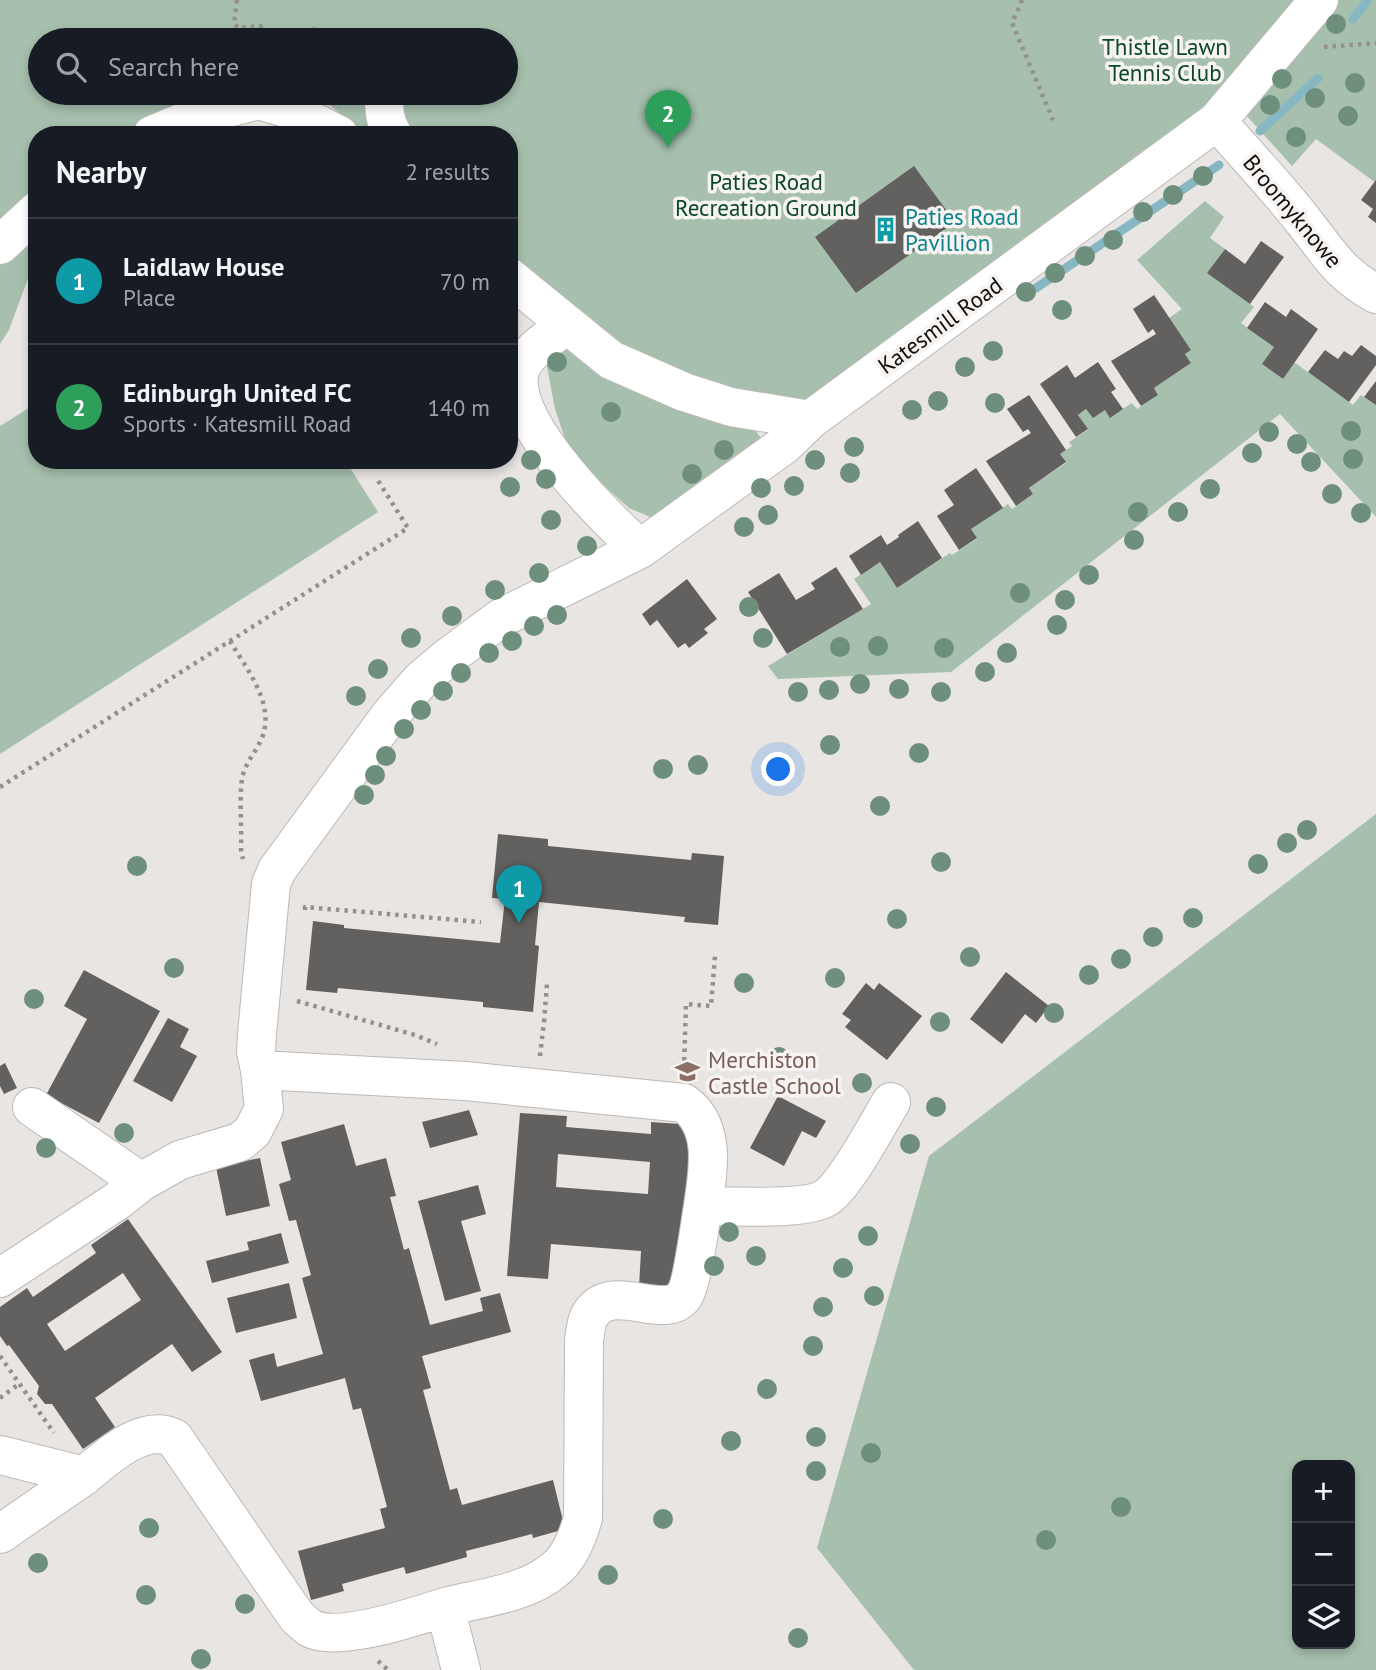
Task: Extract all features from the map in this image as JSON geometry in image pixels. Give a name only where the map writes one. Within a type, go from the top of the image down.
[{"type":"street","name":"Katesmill Road","points":[[271,884],[285,859],[391,714],[421,680],[447,658],[501,618],[640,549],[784,445],[810,420],[1217,121],[1319,0]]},
{"type":"street","points":[[174,126],[239,105]]},
{"type":"street","points":[[275,105],[322,126]]},
{"type":"street","points":[[384,105],[387,126]]},
{"type":"street","name":"Broomyknowe","points":[[1217,121],[1305,222],[1339,268],[1376,295]]},
{"type":"street","points":[[0,245],[28,219]]},
{"type":"street","points":[[518,285],[611,360],[684,392],[731,407],[810,420]]},
{"type":"street","points":[[566,326],[538,345],[519,373],[519,390],[529,421],[569,476],[640,549]]},
{"type":"street","points":[[0,1278],[117,1202],[141,1182],[180,1160],[240,1142],[252,1132],[264,1108],[256,1052],[271,884]]},
{"type":"street","points":[[0,1534],[127,1445],[147,1435],[162,1432],[179,1444],[297,1617],[310,1628],[328,1633],[348,1632],[407,1619],[531,1584],[555,1570],[567,1555],[583,1518],[584,1340],[588,1319],[596,1308],[621,1299],[655,1305],[670,1304],[682,1299],[690,1285],[709,1164],[708,1139],[694,1110],[684,1102],[465,1081],[260,1070]]},
{"type":"street","points":[[703,1206],[793,1205],[814,1203],[827,1197],[841,1182],[891,1102]]},
{"type":"street","points":[[32,1107],[141,1182]]},
{"type":"street","points":[[0,1455],[84,1476]]},
{"type":"street","points":[[445,1607],[461,1670]]},
{"type":"path","points":[[237,0],[233,24],[239,28],[262,28]]},
{"type":"path","points":[[1022,0],[1012,23],[1053,120]]},
{"type":"path","points":[[0,787],[408,528],[377,479]]},
{"type":"path","points":[[230,641],[253,678],[267,719],[263,737],[242,777],[241,849],[244,864],[255,877],[271,884]]},
{"type":"path","points":[[304,921],[305,907],[481,922]]},
{"type":"path","points":[[684,1030],[686,1004],[711,1006],[715,956]]},
{"type":"path","points":[[540,1060],[547,984]]},
{"type":"path","points":[[296,1013],[298,988]]},
{"type":"path","points":[[297,1001],[415,1035],[452,1051],[462,1064],[465,1081]]},
{"type":"path","points":[[0,1356],[55,1435]]},
{"type":"path","points":[[0,1398],[19,1384]]},
{"type":"green space","name":"Paties Road Recreation Ground","points":[[0,0],[1300,0],[1226,86],[1167,140],[810,401],[770,400],[638,358],[592,328],[518,266],[518,126],[354,126],[330,105],[518,105],[518,28],[28,28],[28,105],[205,105],[155,126],[28,126],[28,278],[9,330],[0,344]]},
{"type":"green space","points":[[1338,0],[1376,0],[1376,183],[1316,139],[1292,166],[1246,115]]},
{"type":"green space","points":[[1205,201],[1224,217],[1210,238],[1225,249],[1208,273],[1254,307],[1241,323],[1274,347],[1263,365],[1283,379],[1294,362],[1353,405],[1361,395],[1376,405],[1376,517],[1280,414],[951,672],[778,679],[768,666],[871,604],[854,579],[880,562],[897,588],[950,553],[952,555],[977,539],[971,529],[1008,504],[1012,509],[1033,494],[1029,488],[1066,463],[1060,454],[1072,446],[1069,442],[1088,430],[1078,415],[1086,409],[1105,410],[1110,417],[1132,403],[1137,409],[1158,395],[1154,388],[1191,363],[1185,354],[1191,350],[1169,318],[1182,309],[1137,260]]},
{"type":"green space","points":[[568,344],[740,422],[755,430],[763,441],[673,516],[650,517],[629,508],[591,474],[566,442],[555,409],[545,356]]},
{"type":"green space","points":[[28,409],[28,469],[351,469],[378,512],[0,754],[0,426]]},
{"type":"green space","points":[[1376,814],[1376,1670],[914,1670],[817,1548],[929,1156]]},
{"type":"building","name":"Paties Road Pavillion","points":[[914,166],[955,222],[856,293],[815,237]]},
{"type":"building","points":[[1376,180],[1376,223],[1368,217],[1373,209],[1361,200]]},
{"type":"building","points":[[1261,241],[1284,257],[1250,304],[1207,273],[1225,249],[1245,264]]},
{"type":"building","points":[[1154,295],[1191,350],[1185,354],[1191,363],[1154,388],[1158,395],[1141,406],[1111,361],[1156,334],[1153,329],[1148,333],[1133,309]]},
{"type":"building","points":[[1265,302],[1286,317],[1291,309],[1318,329],[1283,379],[1262,364],[1274,347],[1247,328]]},
{"type":"building","points":[[1361,345],[1376,356],[1376,365],[1349,402],[1308,372],[1325,350],[1338,359],[1344,351],[1352,356]]},
{"type":"building","points":[[1098,362],[1116,389],[1111,392],[1123,409],[1110,418],[1105,410],[1093,418],[1086,409],[1078,415],[1088,429],[1076,437],[1040,384],[1067,365],[1075,378]]},
{"type":"building","points":[[1376,381],[1376,405],[1364,397]]},
{"type":"building","points":[[1029,395],[1066,450],[1060,454],[1066,462],[1029,488],[1033,494],[1016,506],[986,461],[1031,433],[1028,429],[1023,432],[1007,409]]},
{"type":"building","points":[[976,468],[1003,508],[971,529],[977,538],[959,550],[937,516],[954,505],[944,490]]},
{"type":"building","points":[[918,521],[942,558],[897,588],[880,562],[861,575],[849,556],[881,535],[887,545]]},
{"type":"building","points":[[836,567],[863,609],[787,654],[748,592],[779,573],[796,600],[815,589],[811,583]]},
{"type":"building","points":[[687,579],[717,619],[704,629],[708,633],[689,648],[685,643],[678,648],[657,620],[650,626],[642,614]]},
{"type":"building","points":[[498,834],[548,839],[548,846],[691,860],[692,853],[724,856],[718,925],[684,922],[685,917],[539,902],[535,945],[539,946],[533,1012],[483,1007],[483,1002],[338,988],[337,993],[306,990],[313,921],[344,925],[344,928],[500,943],[505,899],[492,898]]},
{"type":"building","points":[[84,970],[160,1011],[99,1123],[46,1095],[87,1019],[64,1006]]},
{"type":"building","points":[[1006,972],[1049,1006],[1036,1023],[1025,1014],[1002,1044],[970,1019]]},
{"type":"building","points":[[866,983],[874,990],[879,983],[922,1016],[887,1060],[845,1027],[851,1020],[842,1014]]},
{"type":"building","points":[[168,1018],[189,1029],[180,1047],[197,1056],[172,1102],[133,1081]]},
{"type":"building","points":[[5,1063],[17,1088],[4,1094],[0,1086],[0,1066]]},
{"type":"building","points":[[778,1096],[826,1121],[816,1138],[802,1131],[784,1166],[750,1148]]},
{"type":"building","points":[[469,1110],[478,1135],[430,1148],[422,1122]]},
{"type":"building","points":[[520,1113],[567,1116],[566,1127],[651,1134],[651,1122],[695,1125],[682,1291],[639,1287],[641,1251],[551,1244],[548,1279],[507,1276]],"holes":[[[558,1154],[650,1162],[648,1194],[556,1187]]]},
{"type":"building","points":[[344,1124],[356,1166],[386,1158],[396,1196],[390,1197],[404,1250],[409,1248],[430,1325],[483,1311],[480,1298],[500,1293],[511,1332],[422,1356],[431,1388],[423,1390],[450,1490],[457,1488],[462,1505],[553,1480],[565,1529],[533,1538],[532,1534],[466,1551],[467,1557],[406,1574],[404,1567],[342,1584],[344,1591],[311,1600],[298,1551],[385,1528],[380,1509],[387,1507],[361,1408],[353,1410],[345,1378],[261,1401],[249,1360],[274,1353],[277,1367],[323,1354],[302,1278],[311,1275],[296,1220],[289,1221],[279,1184],[291,1180],[281,1142]]},
{"type":"building","points":[[260,1158],[270,1206],[226,1216],[216,1167]]},
{"type":"building","points":[[478,1185],[486,1214],[461,1221],[481,1291],[445,1301],[418,1201]]},
{"type":"building","points":[[128,1219],[222,1352],[192,1372],[172,1344],[95,1398],[115,1427],[83,1449],[52,1404],[45,1404],[37,1394],[39,1386],[0,1336],[0,1307],[27,1288],[33,1297],[96,1253],[91,1245]],"holes":[[[123,1273],[141,1300],[65,1351],[47,1324]]]},
{"type":"building","points":[[281,1233],[289,1263],[212,1283],[206,1261],[249,1250],[247,1242]]},
{"type":"building","points":[[289,1283],[297,1318],[236,1333],[227,1298]]},
{"type":"waterway","points":[[1353,19],[1368,0]]},
{"type":"waterway","points":[[1260,131],[1318,78]]},
{"type":"waterway","points":[[1036,288],[1219,165]]},
{"type":"place","name":"Edinburgh United FC","points":[[668,148]]},
{"type":"place","name":"Paties Road Pavillion","points":[[885,229]]},
{"type":"place","name":"Laidlaw House","points":[[519,923]]},
{"type":"place","name":"Merchiston Castle School","points":[[688,1072]]},
{"type":"park label","name":"Thistle Lawn Tennis Club","points":[[1165,59]]}]
